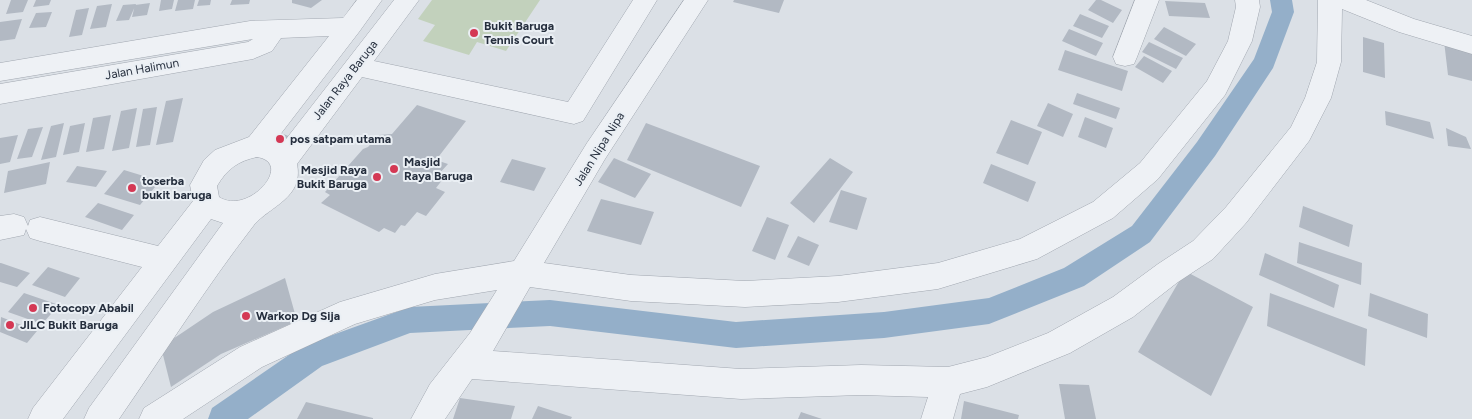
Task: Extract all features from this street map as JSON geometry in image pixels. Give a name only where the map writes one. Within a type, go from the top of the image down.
[{"type":"street","points":[[257,146],[370,0]]},
{"type":"street","name":"Jalan Raya Baruga","points":[[284,161],[407,0]]},
{"type":"street","points":[[356,66],[574,114],[645,0]]},
{"type":"street","name":"Jalan Nipa Nipa","points":[[427,419],[441,395],[473,353],[596,151],[696,0]]},
{"type":"street","points":[[1125,57],[1147,0]]},
{"type":"street","points":[[155,419],[251,357],[350,312],[435,287],[522,273],[632,288],[745,294],[838,289],[938,276],[1026,250],[1103,210],[1149,171],[1216,88],[1240,41],[1248,7],[1247,0]]},
{"type":"street","points":[[473,353],[741,384],[861,380],[948,382],[987,372],[1059,343],[1123,307],[1203,250],[1236,215],[1300,134],[1318,98],[1329,62],[1330,0]]},
{"type":"street","points":[[1343,0],[1414,28],[1472,45]]},
{"type":"street","name":"Jalan Halimun","points":[[0,72],[229,33],[351,26]]},
{"type":"street","name":"Jalan Halimun","points":[[0,94],[253,50],[264,45],[273,29]]},
{"type":"street","points":[[257,146],[274,150],[284,161],[286,174],[279,188],[267,201],[250,210],[233,213],[218,211],[207,203],[203,185],[213,166],[233,152],[257,146]]},
{"type":"street","points":[[44,419],[207,203]]},
{"type":"street","points":[[100,419],[227,239],[250,210]]},
{"type":"street","points":[[18,228],[164,260]]},
{"type":"street","points":[[93,355],[136,367]]},
{"type":"street","points":[[937,419],[948,382]]},
{"type":"green space","name":"Bukit Baruga Tennis Court","points":[[432,0],[540,0],[506,51],[477,42],[469,55],[423,41],[435,25],[418,19]]},
{"type":"building","points":[[11,0],[28,0],[23,12],[6,14]]},
{"type":"building","points":[[36,0],[51,0],[49,5],[33,7]]},
{"type":"building","points":[[161,0],[174,0],[172,9],[159,11]]},
{"type":"building","points":[[178,0],[195,0],[193,9],[175,11]]},
{"type":"building","points":[[199,0],[211,0],[210,5],[197,6]]},
{"type":"building","points":[[232,0],[250,0],[249,4],[230,5]]},
{"type":"building","points":[[292,0],[322,0],[311,8],[292,3]]},
{"type":"building","points":[[734,0],[784,0],[779,13],[733,2]]},
{"type":"building","points":[[1096,0],[1101,0],[1122,10],[1113,23],[1088,10]]},
{"type":"building","points":[[1165,1],[1205,3],[1210,18],[1169,16]]},
{"type":"building","points":[[150,3],[147,15],[132,17],[135,5]]},
{"type":"building","points":[[112,4],[106,27],[90,29],[97,6]]},
{"type":"building","points":[[136,4],[129,20],[116,21],[123,5]]},
{"type":"building","points":[[89,8],[82,35],[69,37],[76,10]]},
{"type":"building","points":[[52,12],[46,27],[29,28],[36,13]]},
{"type":"building","points":[[1080,14],[1109,26],[1102,38],[1073,26]]},
{"type":"building","points":[[22,19],[15,39],[0,41],[0,22]]},
{"type":"building","points":[[1164,27],[1196,44],[1186,56],[1154,39]]},
{"type":"building","points":[[1069,29],[1103,43],[1096,56],[1062,41]]},
{"type":"building","points":[[1363,37],[1384,43],[1385,78],[1363,72]]},
{"type":"building","points":[[1444,41],[1472,48],[1472,81],[1448,75]]},
{"type":"building","points":[[1149,42],[1183,58],[1176,69],[1142,52]]},
{"type":"building","points":[[1065,50],[1128,71],[1122,91],[1058,70]]},
{"type":"building","points":[[1144,56],[1172,71],[1163,83],[1135,67]]},
{"type":"building","points":[[1077,93],[1120,108],[1116,119],[1073,104]]},
{"type":"building","points":[[183,98],[173,142],[156,145],[166,101]]},
{"type":"building","points":[[1048,103],[1073,114],[1063,137],[1037,126]]},
{"type":"building","name":"Masjid Raya Baruga","points":[[417,105],[466,121],[436,160],[448,164],[438,175],[443,179],[436,188],[445,192],[426,216],[417,212],[405,226],[401,225],[395,233],[384,228],[379,232],[321,203],[330,195],[325,192],[363,149],[368,147],[379,135],[392,134]]},
{"type":"building","points":[[157,107],[150,145],[136,147],[143,109]]},
{"type":"building","points":[[137,108],[129,148],[112,151],[121,111]]},
{"type":"building","points":[[1385,111],[1430,122],[1434,139],[1386,125]]},
{"type":"building","points":[[111,115],[104,149],[86,152],[93,118]]},
{"type":"building","points":[[1085,117],[1113,128],[1106,148],[1078,137]]},
{"type":"building","points":[[1011,120],[1042,132],[1028,165],[996,153]]},
{"type":"building","points":[[64,123],[56,157],[41,160],[51,126]]},
{"type":"building","points":[[85,123],[79,152],[63,155],[70,126]]},
{"type":"building","points":[[646,123],[760,166],[741,207],[627,160]]},
{"type":"building","points":[[43,127],[32,157],[17,159],[28,129]]},
{"type":"building","points":[[1446,128],[1466,137],[1471,149],[1448,146]]},
{"type":"building","name":"pos satpam utama","points":[[278,132],[291,137],[283,146],[269,142]]},
{"type":"building","points":[[18,135],[10,162],[0,164],[0,138]]},
{"type":"building","points":[[614,158],[651,174],[635,198],[598,182]]},
{"type":"building","points":[[830,158],[853,172],[814,223],[790,203]]},
{"type":"building","points":[[512,159],[546,168],[534,191],[500,182]]},
{"type":"building","points":[[50,162],[46,184],[4,193],[8,171]]},
{"type":"building","points":[[991,164],[1036,182],[1028,202],[983,183]]},
{"type":"building","points":[[77,166],[107,171],[96,187],[66,182]]},
{"type":"building","name":"toserba bukit baruga","points":[[124,170],[160,181],[140,205],[104,194]]},
{"type":"building","points":[[841,190],[867,198],[857,230],[829,222]]},
{"type":"building","points":[[601,199],[654,212],[641,245],[587,231]]},
{"type":"building","points":[[98,203],[134,215],[122,230],[85,217]]},
{"type":"building","points":[[1303,206],[1353,225],[1349,247],[1299,227]]},
{"type":"building","points":[[767,217],[789,225],[775,260],[752,251]]},
{"type":"building","points":[[798,236],[819,245],[809,266],[787,257]]},
{"type":"building","points":[[1299,242],[1362,263],[1361,285],[1297,263]]},
{"type":"building","points":[[1265,253],[1339,285],[1334,308],[1259,275]]},
{"type":"building","points":[[0,263],[30,273],[17,287],[0,282]]},
{"type":"building","points":[[48,267],[80,278],[65,297],[32,285]]},
{"type":"building","points":[[1185,271],[1253,307],[1211,396],[1138,352]]},
{"type":"building","points":[[285,278],[297,321],[221,354],[171,387],[161,347],[213,312]]},
{"type":"building","name":"Fotocopy Ababil","points":[[24,293],[59,305],[42,324],[8,312]]},
{"type":"building","points":[[1270,293],[1367,329],[1365,366],[1267,326]]},
{"type":"building","points":[[1370,293],[1428,314],[1427,338],[1368,316]]},
{"type":"building","name":"JILC Bukit Baruga","points":[[1,317],[37,331],[27,343],[0,332]]},
{"type":"building","points":[[1059,384],[1089,385],[1096,419],[1065,419]]},
{"type":"building","points":[[460,398],[515,406],[511,419],[453,419]]},
{"type":"building","points":[[964,401],[1019,415],[1018,419],[961,419]]},
{"type":"building","points":[[306,402],[373,418],[373,419],[297,419]]},
{"type":"building","points":[[538,406],[572,417],[571,419],[532,419]]},
{"type":"building","points":[[801,412],[822,419],[798,419]]},
{"type":"waterway","points":[[223,419],[312,356],[410,320],[550,313],[736,335],[884,325],[989,311],[1074,277],[1141,234],[1206,149],[1265,62],[1283,12],[1281,0]]},
{"type":"place","name":"Bukit Baruga Tennis Court","points":[[474,33]]},
{"type":"place","name":"pos satpam utama","points":[[280,139]]},
{"type":"place","name":"Masjid Raya Baruga","points":[[394,169]]},
{"type":"place","name":"Mesjid Raya Bukit Baruga","points":[[377,177]]},
{"type":"place","name":"toserba bukit baruga","points":[[132,188]]},
{"type":"place","name":"Fotocopy Ababil","points":[[33,308]]},
{"type":"place","name":"Warkop Dg Sija","points":[[246,316]]},
{"type":"place","name":"JILC Bukit Baruga","points":[[10,325]]}]
